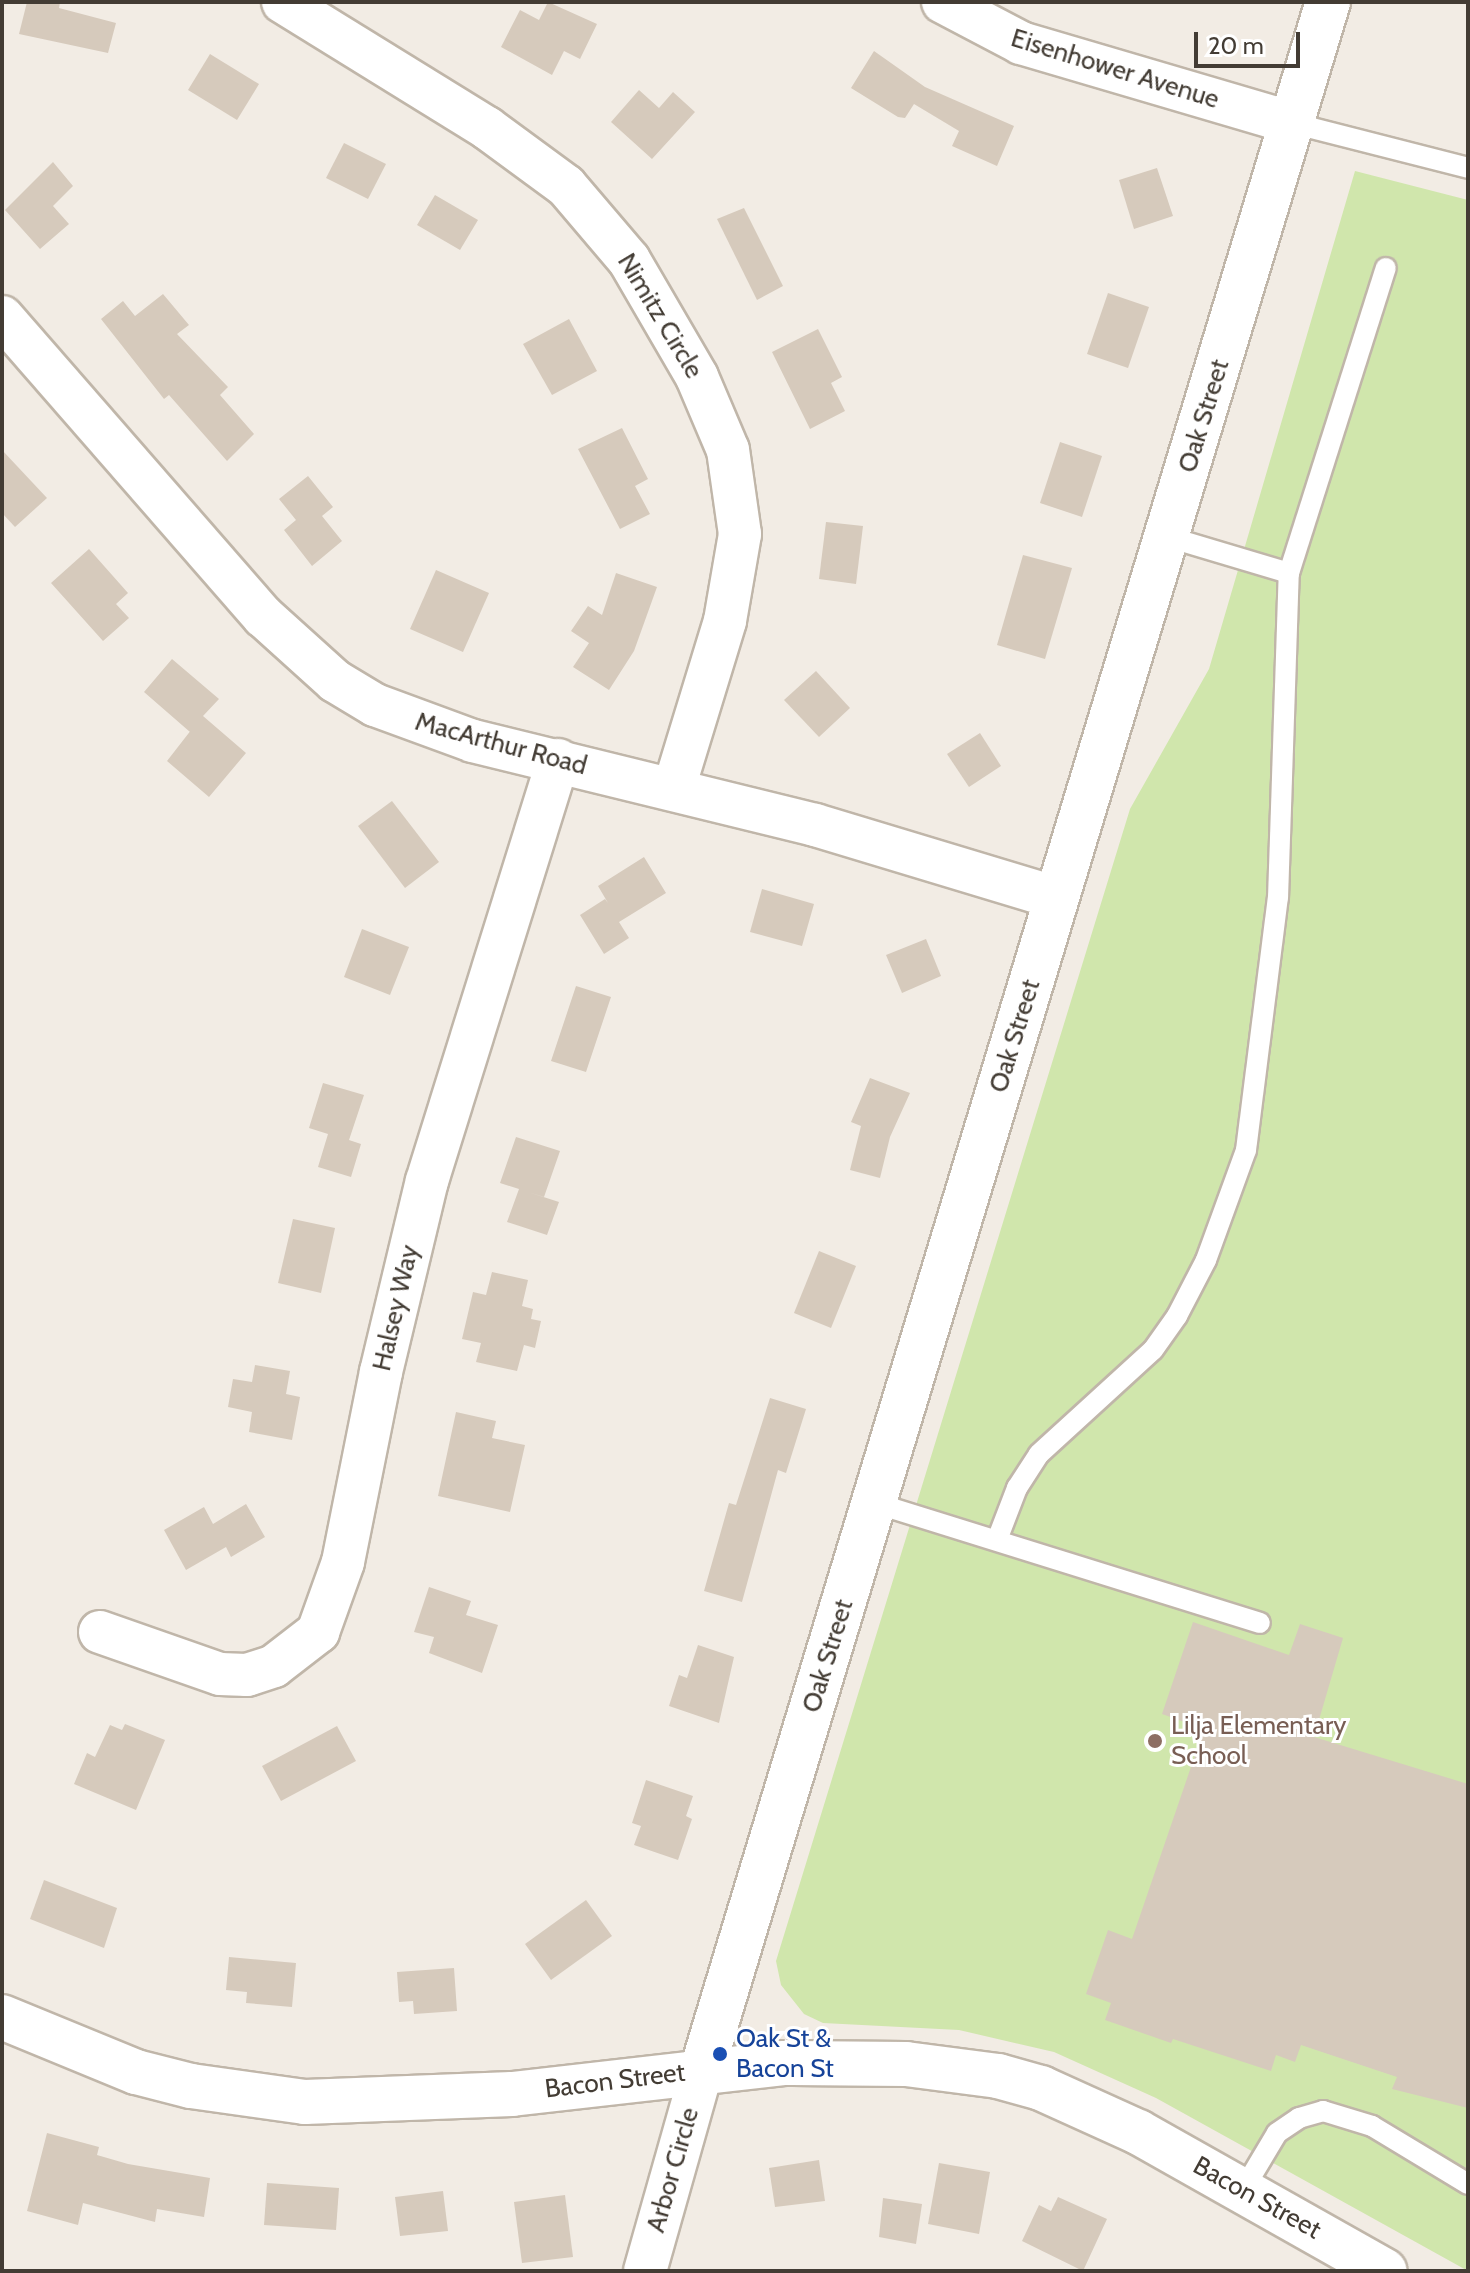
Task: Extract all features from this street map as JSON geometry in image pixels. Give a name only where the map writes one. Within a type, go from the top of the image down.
[{"type":"street","name":"Nimitz Circle","points":[[283,2],[487,128],[566,186],[629,260],[697,377],[728,450],[740,534],[725,621],[674,788]]},
{"type":"street","name":"Eisenhower Avenue","points":[[943,2],[1032,47],[1292,123]]},
{"type":"street","name":"Oak Street","points":[[702,2070],[1328,2]]},
{"type":"street","name":"MacArthur Road","points":[[2,317],[230,580],[296,649],[335,681],[424,727],[674,788],[1057,898]]},
{"type":"street","name":"Halsey Way","points":[[100,1632],[220,1674],[247,1675],[274,1666],[318,1632],[343,1562],[381,1372],[427,1181],[558,760]]},
{"type":"street","name":"Bacon Street","points":[[2,2017],[136,2072],[191,2086],[305,2102],[512,2094],[702,2070],[845,2061],[998,2076],[1090,2108],[1385,2271]]},
{"type":"street","name":"Arbor Circle","points":[[645,2271],[702,2070]]},
{"type":"lane","points":[[1292,123],[1468,168]]},
{"type":"lane","points":[[997,1540],[1017,1488],[1039,1454],[1153,1350],[1177,1316],[1206,1260],[1246,1150],[1278,898],[1289,573],[1386,268]]},
{"type":"lane","points":[[1168,537],[1289,573]]},
{"type":"lane","points":[[875,1503],[1260,1623]]},
{"type":"lane","points":[[1243,2190],[1277,2133],[1299,2118],[1323,2111],[1372,2126],[1468,2184]]},
{"type":"green space","points":[[1355,171],[1468,200],[1468,2271],[1156,2098],[1054,2052],[959,2030],[823,2023],[804,2014],[781,1985],[776,1961],[1130,809],[1209,669]]},
{"type":"building","points":[[27,2],[60,2],[59,8],[116,23],[108,53],[19,34]]},
{"type":"building","points":[[548,2],[597,24],[580,59],[564,51],[552,75],[501,47],[520,10],[539,20]]},
{"type":"building","points":[[874,51],[925,87],[1014,126],[997,166],[952,146],[959,131],[914,104],[905,118],[898,117],[851,88]]},
{"type":"building","points":[[210,54],[259,84],[237,120],[188,90]]},
{"type":"building","points":[[639,90],[659,108],[673,92],[695,112],[652,159],[611,122]]},
{"type":"building","points":[[344,143],[386,164],[368,199],[326,178]]},
{"type":"building","points":[[53,162],[73,186],[53,206],[69,224],[40,249],[5,210]]},
{"type":"building","points":[[1157,168],[1173,216],[1134,229],[1119,180]]},
{"type":"building","points":[[435,195],[478,220],[460,250],[417,225]]},
{"type":"building","points":[[744,208],[783,286],[757,300],[717,219]]},
{"type":"building","points":[[1108,293],[1149,307],[1128,368],[1087,354]]},
{"type":"building","points":[[163,294],[189,325],[177,334],[228,387],[220,395],[254,434],[227,461],[169,395],[164,399],[101,319],[123,301],[135,316]]},
{"type":"building","points":[[569,319],[597,371],[552,395],[523,344]]},
{"type":"building","points":[[818,329],[842,377],[831,383],[845,411],[810,429],[772,352]]},
{"type":"building","points":[[622,428],[648,479],[635,486],[650,514],[620,529],[578,449]]},
{"type":"building","points":[[1060,442],[1102,456],[1082,517],[1040,503]]},
{"type":"building","points":[[2,450],[47,498],[15,527],[2,513]]},
{"type":"building","points":[[308,476],[333,507],[322,516],[342,541],[312,566],[284,530],[296,520],[279,499]]},
{"type":"building","points":[[826,522],[863,526],[856,584],[819,579]]},
{"type":"building","points":[[89,549],[128,593],[116,604],[129,618],[103,641],[51,583]]},
{"type":"building","points":[[1023,555],[1072,568],[1045,659],[997,645]]},
{"type":"building","points":[[436,570],[489,593],[463,652],[410,629]]},
{"type":"building","points":[[616,573],[657,587],[634,651],[609,690],[573,667],[589,643],[571,631],[588,606],[602,615]]},
{"type":"building","points":[[172,659],[219,699],[203,716],[246,753],[209,797],[167,761],[190,732],[144,692]]},
{"type":"building","points":[[816,671],[850,708],[819,737],[784,700]]},
{"type":"building","points":[[980,733],[1001,766],[969,787],[947,754]]},
{"type":"building","points":[[392,801],[439,862],[405,888],[358,826]]},
{"type":"building","points":[[644,857],[666,893],[619,922],[629,938],[604,954],[580,915],[605,899],[608,903],[598,886]]},
{"type":"building","points":[[762,889],[814,904],[802,946],[750,932]]},
{"type":"building","points":[[362,929],[409,947],[390,995],[344,977]]},
{"type":"building","points":[[926,939],[941,976],[902,993],[886,955]]},
{"type":"building","points":[[576,986],[611,997],[586,1072],[551,1061]]},
{"type":"building","points":[[870,1078],[910,1093],[890,1137],[880,1178],[850,1170],[861,1126],[851,1122]]},
{"type":"building","points":[[323,1083],[364,1095],[349,1140],[361,1144],[351,1177],[318,1167],[328,1134],[309,1128]]},
{"type":"building","points":[[516,1137],[560,1151],[544,1197],[528,1192],[559,1202],[547,1235],[507,1222],[519,1189],[500,1183]]},
{"type":"building","points":[[293,1219],[335,1228],[321,1293],[278,1283]]},
{"type":"building","points":[[819,1251],[856,1266],[831,1328],[794,1313]]},
{"type":"building","points":[[492,1272],[528,1280],[522,1306],[533,1309],[531,1319],[541,1321],[535,1348],[524,1345],[517,1371],[476,1362],[481,1343],[462,1339],[473,1292],[486,1295]]},
{"type":"building","points":[[255,1365],[290,1371],[286,1394],[300,1397],[292,1440],[249,1432],[252,1412],[228,1407],[233,1379],[252,1382]]},
{"type":"building","points":[[770,1398],[806,1409],[786,1473],[778,1470],[742,1602],[704,1591],[729,1503],[736,1505]]},
{"type":"building","points":[[456,1412],[496,1421],[492,1438],[525,1445],[510,1512],[438,1496]]},
{"type":"building","points":[[246,1504],[265,1537],[231,1557],[226,1547],[186,1570],[164,1530],[204,1507],[213,1524]]},
{"type":"building","points":[[429,1587],[471,1601],[466,1615],[498,1625],[482,1673],[429,1653],[434,1637],[414,1632]]},
{"type":"building","points":[[1193,1622],[1289,1655],[1300,1624],[1343,1638],[1314,1737],[1468,1784],[1468,2108],[1392,2089],[1397,2077],[1301,2045],[1295,2062],[1276,2055],[1271,2071],[1173,2039],[1171,2043],[1105,2020],[1111,2003],[1086,1994],[1108,1930],[1132,1939],[1204,1729],[1162,1714]]},
{"type":"building","points":[[698,1645],[734,1657],[719,1723],[669,1706],[679,1675],[687,1678]]},
{"type":"building","points":[[125,1724],[165,1740],[136,1810],[74,1784],[87,1753],[95,1757],[110,1725],[122,1730]]},
{"type":"building","points":[[337,1726],[356,1761],[281,1801],[262,1766]]},
{"type":"building","points":[[646,1780],[693,1796],[686,1816],[692,1819],[678,1860],[634,1845],[641,1826],[632,1823]]},
{"type":"building","points":[[44,1880],[117,1908],[104,1948],[30,1919]]},
{"type":"building","points":[[586,1900],[612,1936],[551,1980],[525,1944]]},
{"type":"building","points":[[229,1957],[296,1963],[292,2007],[246,2003],[247,1992],[226,1990]]},
{"type":"building","points":[[454,1968],[457,2011],[414,2014],[413,2001],[399,2002],[397,1972]]},
{"type":"building","points":[[47,2133],[99,2147],[97,2155],[128,2164],[210,2178],[204,2217],[157,2209],[155,2222],[83,2203],[78,2225],[27,2211]]},
{"type":"building","points":[[819,2160],[825,2201],[775,2207],[769,2168]]},
{"type":"building","points":[[939,2163],[990,2172],[979,2234],[928,2224]]},
{"type":"building","points":[[267,2183],[339,2188],[336,2230],[264,2225]]},
{"type":"building","points":[[443,2191],[448,2231],[400,2236],[395,2197]]},
{"type":"building","points":[[565,2195],[573,2257],[522,2263],[514,2202]]},
{"type":"building","points":[[1058,2197],[1107,2219],[1083,2271],[1022,2241],[1039,2205],[1051,2211]]},
{"type":"building","points":[[883,2198],[922,2204],[916,2244],[879,2237]]},
{"type":"place","name":"Lilja Elementary School","points":[[1155,1741]]},
{"type":"place","name":"Oak St & Bacon St","points":[[720,2054]]}]
